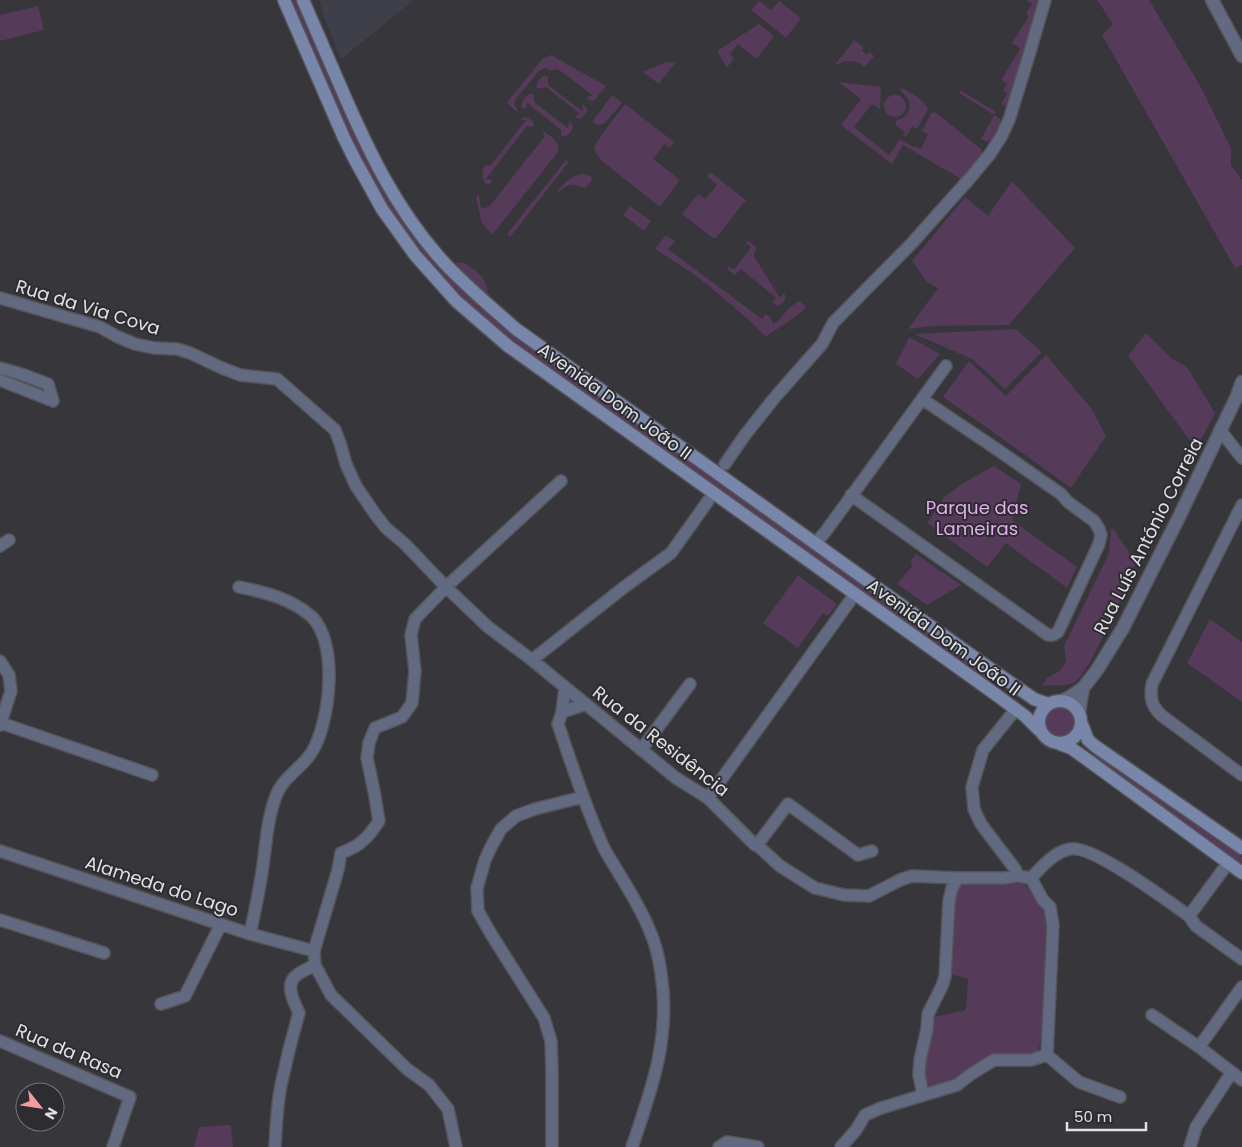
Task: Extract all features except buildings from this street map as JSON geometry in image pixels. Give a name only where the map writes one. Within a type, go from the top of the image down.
[{"type":"main road","name":"Avenida Dom João II","points":[[284,0],[344,138],[382,209],[415,255],[456,301],[508,346],[1016,710],[1035,725],[1051,742],[1071,748],[1086,758],[1242,873]]},
{"type":"main road","name":"Avenida Dom João II","points":[[303,0],[376,165],[398,203],[439,257],[469,286],[516,329],[1020,690],[1034,699],[1048,704]]},
{"type":"main road","points":[[1040,730],[1038,723],[1042,709],[1054,701],[1068,702],[1074,706],[1088,740],[1095,746],[1242,848]]},
{"type":"main road","points":[[1060,744],[1077,735],[1080,729],[1080,717]]},
{"type":"street","points":[[725,464],[745,434],[822,344],[833,323],[912,243],[971,178],[990,154],[1009,120],[1045,0]]},
{"type":"street","points":[[1212,0],[1241,50]]},
{"type":"street","name":"Rua da Via Cova","points":[[0,298],[100,327],[135,344],[154,348],[177,349],[190,353],[240,375],[277,379],[335,430],[346,464],[356,486],[386,528],[405,544],[488,627],[532,660]]},
{"type":"street","points":[[815,544],[946,366]]},
{"type":"street","points":[[0,368],[48,384],[53,401],[0,380]]},
{"type":"street","name":"Rua Luís António Correia","points":[[1061,700],[1070,697],[1083,688],[1097,670],[1123,628],[1240,392],[1242,382]]},
{"type":"street","points":[[852,495],[1048,634],[1054,635],[1058,632],[1099,544],[1100,529],[1094,521],[1068,502],[1061,494],[922,399]]},
{"type":"street","points":[[1220,430],[1242,458]]},
{"type":"street","points":[[456,1147],[448,1109],[429,1085],[407,1069],[331,995],[316,965],[314,951],[338,870],[341,853],[351,849],[368,837],[379,821],[367,758],[369,742],[375,728],[402,717],[412,704],[415,671],[411,635],[414,619],[561,481]]},
{"type":"street","points":[[532,660],[623,588],[671,553],[708,501]]},
{"type":"street","points":[[1242,505],[1152,684],[1151,697],[1155,710],[1242,775]]},
{"type":"street","points":[[239,588],[271,594],[286,600],[312,618],[319,626],[324,637],[329,676],[326,713],[317,741],[307,760],[283,783],[277,792],[272,806],[261,879],[250,934]]},
{"type":"street","points":[[708,798],[855,594]]},
{"type":"street","name":"Rua da Residência","points":[[532,660],[676,778],[708,798],[755,845],[780,866],[815,888],[844,895],[869,896],[912,876],[958,878],[1004,878],[1018,876],[1031,878]]},
{"type":"street","points":[[0,662],[9,675],[11,691],[0,724],[152,775]]},
{"type":"street","points":[[641,750],[690,684]]},
{"type":"street","points":[[564,687],[562,712],[558,724],[583,797],[604,847],[650,930],[659,959],[664,991],[664,1028],[659,1062],[632,1147]]},
{"type":"street","name":"Rua Luís António Correia","points":[[1080,717],[1083,688]]},
{"type":"street","points":[[562,712],[586,704]]},
{"type":"street","points":[[1016,710],[983,750],[972,788],[974,809],[981,824],[1015,869],[1018,876]]},
{"type":"street","points":[[552,1147],[551,1041],[544,1018],[478,911],[477,888],[485,860],[494,841],[501,829],[516,816],[535,809],[583,797]]},
{"type":"street","points":[[757,845],[788,804],[858,855],[872,851]]},
{"type":"street","points":[[1047,1055],[1053,925],[1050,907],[1043,900],[1031,878],[1049,860],[1071,848],[1087,852],[1122,870],[1189,916],[1196,926],[1242,959]]},
{"type":"street","name":"Alameda do Lago","points":[[0,851],[250,934],[314,951]]},
{"type":"street","points":[[1189,916],[1228,863]]},
{"type":"street","points":[[923,1095],[919,1075],[920,1060],[927,1029],[928,1014],[945,977],[949,901],[952,888],[958,878]]},
{"type":"street","points":[[0,920],[104,954]]},
{"type":"street","points":[[161,1004],[185,996],[221,924]]},
{"type":"street","points":[[275,1147],[281,1085],[299,1013],[290,988],[294,976],[316,965]]},
{"type":"street","points":[[1199,1047],[1242,987]]},
{"type":"street","points":[[1152,1015],[1199,1047],[1242,1080]]},
{"type":"street","name":"Rua da Rasa","points":[[0,1041],[130,1097],[113,1147]]},
{"type":"street","points":[[841,1147],[856,1130],[865,1115],[881,1108],[957,1085],[994,1060],[1031,1060],[1047,1055]]},
{"type":"street","points":[[1047,1055],[1079,1082],[1120,1097]]},
{"type":"street","points":[[1190,1147],[1196,1127],[1232,1072]]},
{"type":"street","points":[[719,1147],[727,1142],[758,1147]]},
{"type":"shaded area","points":[[319,0],[414,0],[341,59]]},
{"type":"green space","points":[[290,0],[298,0],[362,148],[441,266],[994,678],[990,684],[506,337],[459,296],[435,272],[397,223],[356,152]]},
{"type":"green space","points":[[1026,0],[1040,0],[1009,101],[1004,106],[1001,104],[1007,94],[1003,91],[1007,84],[1001,80],[1020,49],[1012,43],[1029,16],[1026,13],[1032,4]]},
{"type":"green space","points":[[1097,0],[1149,0],[1202,89],[1231,148],[1231,165],[1242,180],[1242,265],[1235,268],[1102,35],[1113,24]]},
{"type":"green space","points":[[759,1],[771,10],[779,1],[801,18],[786,38],[751,10]]},
{"type":"green space","points":[[38,6],[44,30],[0,41],[0,15]]},
{"type":"green space","points":[[759,24],[774,36],[757,59],[738,44],[730,54],[734,58],[727,68],[717,51]]},
{"type":"green space","points":[[854,40],[864,48],[862,51],[867,55],[870,52],[874,56],[865,67],[851,61],[835,65]]},
{"type":"green space","points":[[551,55],[606,86],[595,100],[591,101],[586,98],[592,95],[558,69],[551,71],[545,68],[540,70],[515,100],[514,105],[517,112],[508,104],[508,101],[543,58]]},
{"type":"green space","points":[[667,62],[675,63],[659,84],[643,72]]},
{"type":"green space","points":[[545,75],[548,77],[548,85],[582,111],[583,104],[588,110],[580,119],[575,116],[580,114],[546,87],[538,89],[536,87],[539,80]]},
{"type":"green space","points":[[838,82],[881,87],[880,109],[872,104],[854,127],[889,155],[900,139],[921,149],[928,134],[922,131],[931,113],[935,112],[981,149],[982,154],[961,179],[903,145],[892,164],[841,125],[861,99]]},
{"type":"green space","points":[[900,88],[916,96],[928,108],[917,129],[912,126],[906,137],[903,135],[905,132],[895,125],[897,120],[906,115],[910,108],[908,99],[901,92]]},
{"type":"green space","points":[[960,90],[996,112],[994,115],[959,93]]},
{"type":"green space","points":[[529,94],[534,95],[534,102],[568,128],[569,122],[573,126],[569,134],[564,137],[561,135],[561,130],[527,103],[526,109],[521,106],[524,98]]},
{"type":"green space","points":[[612,95],[622,103],[602,125],[592,122]]},
{"type":"green space","points":[[895,95],[903,98],[906,106],[903,114],[895,117],[887,114],[884,106],[887,98]]},
{"type":"green space","points":[[625,104],[674,142],[670,148],[664,144],[653,159],[680,180],[660,207],[602,161],[596,153],[594,147]]},
{"type":"green space","points":[[994,115],[1001,122],[992,139],[986,142],[981,139]]},
{"type":"green space","points":[[524,117],[532,121],[533,127],[527,126],[486,179],[492,180],[487,185],[482,176],[484,166],[491,165],[526,120],[521,120]]},
{"type":"green space","points":[[543,131],[558,144],[558,152],[492,235],[481,221],[476,196],[479,195],[481,208],[489,207],[544,137]]},
{"type":"green space","points":[[566,160],[569,162],[510,237],[507,234]]},
{"type":"green space","points":[[710,172],[746,200],[714,239],[682,214],[698,194],[705,199],[717,185],[707,176]]},
{"type":"green space","points":[[582,174],[593,178],[586,188],[570,185],[558,191],[568,180]]},
{"type":"green space","points":[[1012,181],[1075,248],[1009,325],[932,326],[908,329],[938,288],[927,282],[912,261],[965,197],[988,216]]},
{"type":"green space","points":[[630,206],[651,221],[644,231],[623,215]]},
{"type":"green space","points":[[666,235],[675,241],[668,249],[762,319],[766,314],[770,317],[773,324],[799,301],[806,307],[766,337],[709,286],[655,249]]},
{"type":"green space","points":[[748,241],[756,247],[754,256],[780,298],[784,293],[786,297],[783,303],[778,306],[772,303],[776,298],[741,269],[735,275],[727,269],[728,266],[734,270],[751,247],[746,243]]},
{"type":"green space","points":[[459,262],[470,266],[480,274],[488,290],[487,296],[469,280],[455,263]]},
{"type":"green space","points":[[1016,329],[1042,352],[1005,389],[972,359],[914,334]]},
{"type":"green space","points":[[1146,333],[1171,358],[1187,367],[1215,413],[1196,449],[1128,356]]},
{"type":"green space","points":[[909,337],[940,354],[918,379],[896,364]]},
{"type":"green space","points":[[1046,355],[1091,408],[1106,436],[1071,488],[943,397],[969,361],[1006,396]]},
{"type":"green space","name":"Parque das Lameiras","points":[[994,466],[1021,484],[1012,520],[1077,567],[1067,588],[1006,543],[987,567],[927,523],[944,497],[965,482]]},
{"type":"green space","points":[[1113,528],[1136,563],[1127,580],[1132,584],[1117,606],[1091,660],[1079,678],[1070,684],[1042,686],[1047,678],[1060,671],[1066,661],[1064,646],[1109,553],[1111,529]]},
{"type":"green space","points":[[916,554],[961,585],[927,605],[897,584],[913,565],[910,562]]},
{"type":"green space","points":[[798,575],[837,604],[828,616],[823,613],[798,648],[763,623]]},
{"type":"green space","points":[[1210,619],[1242,642],[1242,702],[1187,663]]},
{"type":"green space","points":[[1057,706],[1066,708],[1076,718],[1073,730],[1067,736],[1060,737],[1046,729],[1044,721],[1047,713]]},
{"type":"green space","points":[[1097,752],[1242,857],[1242,867],[1092,758]]},
{"type":"green space","points":[[966,881],[1024,884],[1033,891],[1043,906],[1048,924],[1043,1021],[1039,1049],[1034,1054],[1026,1056],[999,1054],[986,1057],[968,1072],[940,1086],[932,1087],[925,1085],[921,1075],[930,1018],[966,1010],[968,979],[947,973],[948,960],[953,956],[954,946],[950,943],[956,894],[960,885]]},
{"type":"green space","points":[[231,1125],[233,1147],[194,1147],[199,1127]]}]
